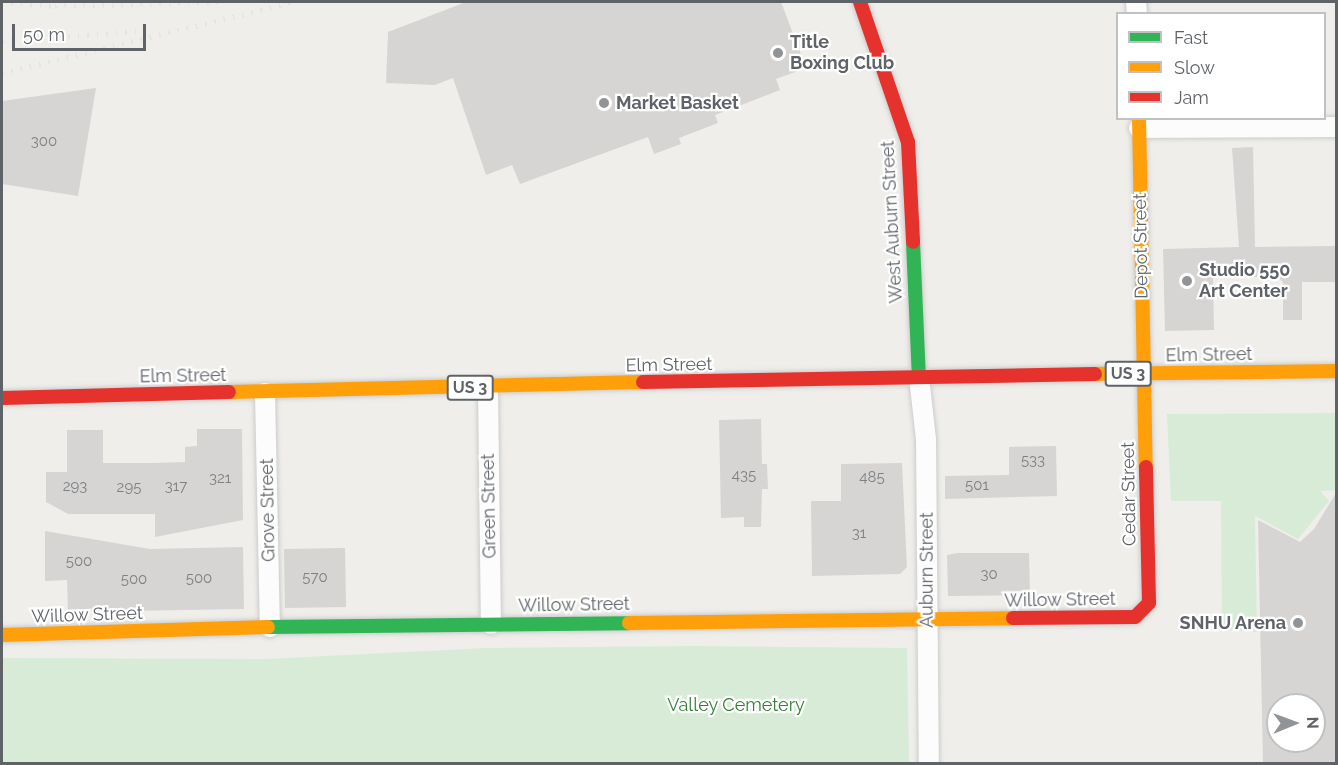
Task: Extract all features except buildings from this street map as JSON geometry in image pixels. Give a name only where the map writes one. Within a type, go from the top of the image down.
[{"type":"street","name":"West Auburn Street","points":[[860,2],[908,142],[919,376]]},
{"type":"street","points":[[1139,123],[1336,126]]},
{"type":"street","name":"Depot Street","points":[[1139,123],[1144,374]]},
{"type":"street","name":"Elm Street","points":[[2,398],[919,376],[1336,371]]},
{"type":"street","name":"Cedar Street","points":[[1144,374],[1149,593],[1145,612]]},
{"type":"street","name":"Auburn Street","points":[[919,376],[926,438],[929,764]]},
{"type":"street","name":"Green Street","points":[[488,387],[491,624]]},
{"type":"street","name":"Grove Street","points":[[265,393],[270,627]]},
{"type":"street","name":"Willow Street","points":[[2,635],[270,627],[1135,617],[1145,612]]},
{"type":"green space","points":[[1336,413],[1336,490],[1320,491],[1329,501],[1298,539],[1255,516],[1257,632],[1222,630],[1221,501],[1171,501],[1167,414]]},
{"type":"green space","name":"Valley Cemetery","points":[[696,646],[907,648],[909,763],[2,763],[2,658],[266,659],[487,648]]},
{"type":"railway","points":[[2,2],[55,6],[221,2]]},
{"type":"railway","points":[[2,73],[293,2]]},
{"type":"railway","points":[[2,41],[139,31]]},
{"type":"traffic: fast","points":[[913,242],[919,377]]},
{"type":"traffic: fast","points":[[268,627],[629,623]]},
{"type":"traffic: slow","points":[[1139,120],[1146,467]]},
{"type":"traffic: slow","points":[[1095,374],[1336,371]]},
{"type":"traffic: slow","points":[[229,392],[643,382]]},
{"type":"traffic: slow","points":[[629,623],[1013,618]]},
{"type":"traffic: slow","points":[[2,635],[268,627]]},
{"type":"traffic: jam","points":[[860,2],[908,142],[913,242]]},
{"type":"traffic: jam","points":[[643,382],[1095,374]]},
{"type":"traffic: jam","points":[[2,398],[229,392]]},
{"type":"traffic: jam","points":[[1013,618],[1135,617],[1149,603],[1146,467]]},
{"type":"place","name":"Title Boxing Club","points":[[778,53]]},
{"type":"place","name":"Market Basket","points":[[604,103]]},
{"type":"place","name":"Studio 550 Art Center","points":[[1187,281]]},
{"type":"place","name":"SNHU Arena","points":[[1298,623]]}]
